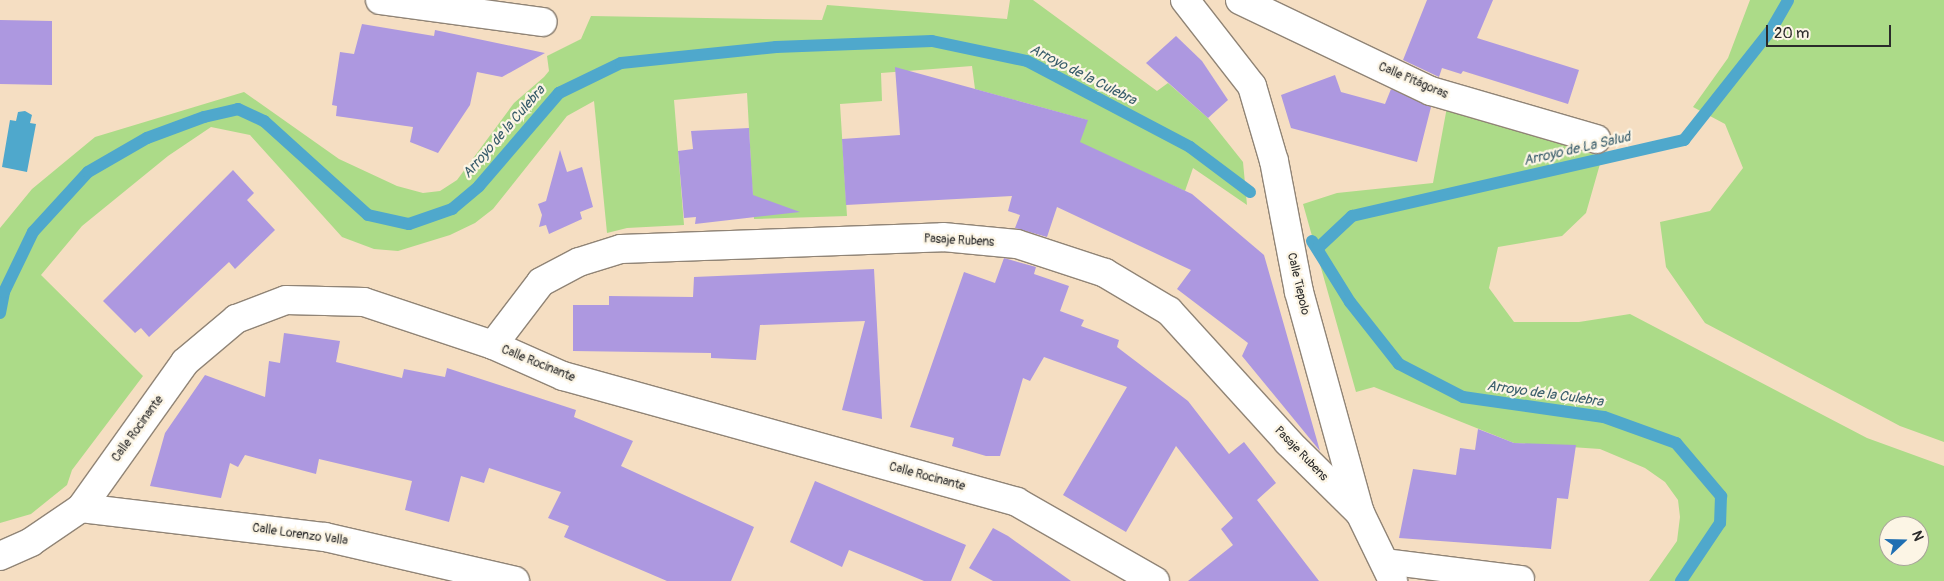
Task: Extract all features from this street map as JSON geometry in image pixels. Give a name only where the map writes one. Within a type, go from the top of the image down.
[{"type":"street","points":[[380,0],[543,22]]},
{"type":"street","name":"Calle Tiepolo","points":[[1185,0],[1252,86],[1274,161],[1299,292],[1360,513],[1388,571]]},
{"type":"street","name":"Calle Pitágoras","points":[[1240,0],[1431,91],[1596,139]]},
{"type":"street","name":"Pasaje Rubens","points":[[493,345],[542,282],[579,262],[621,249],[943,238],[1017,244],[1105,273],[1169,312],[1288,442],[1360,513]]},
{"type":"street","name":"Calle Rocinante","points":[[0,556],[31,542],[82,508],[186,362],[236,319],[286,300],[364,302],[493,345],[563,376],[1017,502],[1155,581]]},
{"type":"street","name":"Calle Lorenzo Valla","points":[[82,508],[325,537],[514,581]]},
{"type":"lane","points":[[1388,571],[1521,578]]},
{"type":"green space","points":[[1010,0],[1033,0],[1157,91],[1168,83],[1208,118],[1243,162],[1247,205],[1193,168],[1185,191],[1079,143],[1087,120],[975,89],[972,66],[881,73],[882,101],[840,104],[847,216],[754,219],[747,93],[674,100],[684,225],[627,228],[607,233],[594,101],[567,116],[493,209],[475,223],[450,235],[398,251],[374,249],[342,237],[250,135],[211,127],[168,156],[82,226],[41,275],[143,376],[72,470],[67,485],[31,514],[0,523],[0,228],[32,189],[95,137],[244,92],[339,159],[397,186],[423,193],[440,191],[457,180],[514,103],[549,71],[547,56],[581,39],[591,16],[822,20],[827,5],[1007,19]]},
{"type":"green space","points":[[1750,0],[1944,0],[1944,442],[1900,426],[1705,323],[1666,267],[1660,222],[1710,211],[1743,168],[1725,124],[1693,107],[1728,58]]},
{"type":"green space","points":[[1447,107],[1602,157],[1586,213],[1562,236],[1498,247],[1489,288],[1514,322],[1579,322],[1630,314],[1867,438],[1944,466],[1944,581],[1649,581],[1677,541],[1680,517],[1678,500],[1665,482],[1645,468],[1600,449],[1514,443],[1374,387],[1356,392],[1303,204],[1337,193],[1433,183]]},
{"type":"water","points":[[25,111],[32,115],[30,123],[36,124],[27,172],[2,167],[10,120],[16,121],[18,112]]},
{"type":"building","points":[[1427,0],[1493,0],[1477,38],[1579,70],[1568,104],[1463,71],[1461,74],[1442,68],[1439,77],[1403,60]]},
{"type":"building","points":[[0,20],[52,21],[52,85],[0,84]]},
{"type":"building","points":[[362,24],[434,36],[435,30],[545,53],[502,77],[477,72],[470,105],[438,153],[410,142],[413,127],[336,116],[337,106],[332,105],[340,52],[354,54]]},
{"type":"building","points":[[1176,36],[1202,61],[1228,100],[1208,118],[1146,63]]},
{"type":"building","points":[[895,67],[1088,120],[1080,142],[1192,194],[1264,255],[1320,451],[1242,356],[1248,343],[1177,289],[1191,270],[1057,207],[1047,237],[1015,228],[1020,215],[1008,211],[1012,196],[846,205],[842,139],[900,135]]},
{"type":"building","points":[[1335,75],[1341,92],[1385,104],[1391,89],[1431,107],[1417,162],[1291,128],[1281,95]]},
{"type":"building","points":[[749,128],[753,195],[800,212],[695,224],[696,217],[684,218],[678,151],[693,149],[691,131]]},
{"type":"building","points":[[560,150],[567,172],[582,167],[593,207],[580,212],[582,219],[549,234],[546,225],[539,227],[542,215],[538,204],[546,201]]},
{"type":"building","points":[[233,170],[254,193],[247,200],[275,230],[235,269],[229,262],[149,337],[141,328],[135,333],[103,301]]},
{"type":"building","points":[[1004,258],[1036,267],[1034,274],[1069,286],[1060,311],[1084,320],[1081,326],[1119,340],[1117,347],[1188,401],[1229,454],[1244,442],[1276,483],[1257,500],[1319,581],[1188,581],[1233,545],[1221,529],[1233,518],[1176,446],[1126,532],[1063,495],[1127,387],[1044,357],[1030,381],[1023,378],[1000,456],[986,456],[952,446],[954,438],[910,427],[964,272],[995,283]]},
{"type":"building","points":[[874,269],[882,419],[842,410],[865,321],[760,325],[756,360],[711,358],[711,353],[573,351],[573,305],[609,305],[609,296],[693,297],[694,277]]},
{"type":"building","points":[[284,333],[340,341],[336,362],[402,378],[404,369],[445,377],[447,368],[576,410],[574,417],[633,441],[621,466],[754,527],[731,581],[667,581],[564,537],[569,526],[548,518],[561,492],[489,468],[484,483],[461,476],[449,522],[405,510],[412,481],[319,459],[316,474],[245,455],[238,467],[230,463],[221,498],[150,486],[165,433],[205,375],[265,397],[269,361],[280,363]]},
{"type":"building","points":[[1478,429],[1514,443],[1576,445],[1568,499],[1557,498],[1551,549],[1399,538],[1413,469],[1456,475],[1460,448],[1475,450]]},
{"type":"building","points":[[815,481],[966,545],[951,581],[924,581],[849,550],[842,567],[790,542]]},
{"type":"building","points":[[993,528],[1008,536],[1071,581],[993,581],[969,568]]},
{"type":"waterway","name":"Arroyo de La Salud","points":[[1318,248],[1352,216],[1684,140],[1771,30],[1788,0]]},
{"type":"waterway","name":"Arroyo de la Culebra","points":[[0,313],[4,292],[33,232],[88,172],[147,138],[204,117],[238,109],[264,121],[368,215],[409,224],[452,209],[479,186],[559,93],[621,63],[776,47],[932,41],[1027,61],[1190,147],[1250,192]]},
{"type":"waterway","name":"Arroyo de la Culebra","points":[[1312,241],[1350,302],[1399,364],[1463,397],[1604,417],[1676,443],[1721,496],[1720,523],[1681,581]]}]
